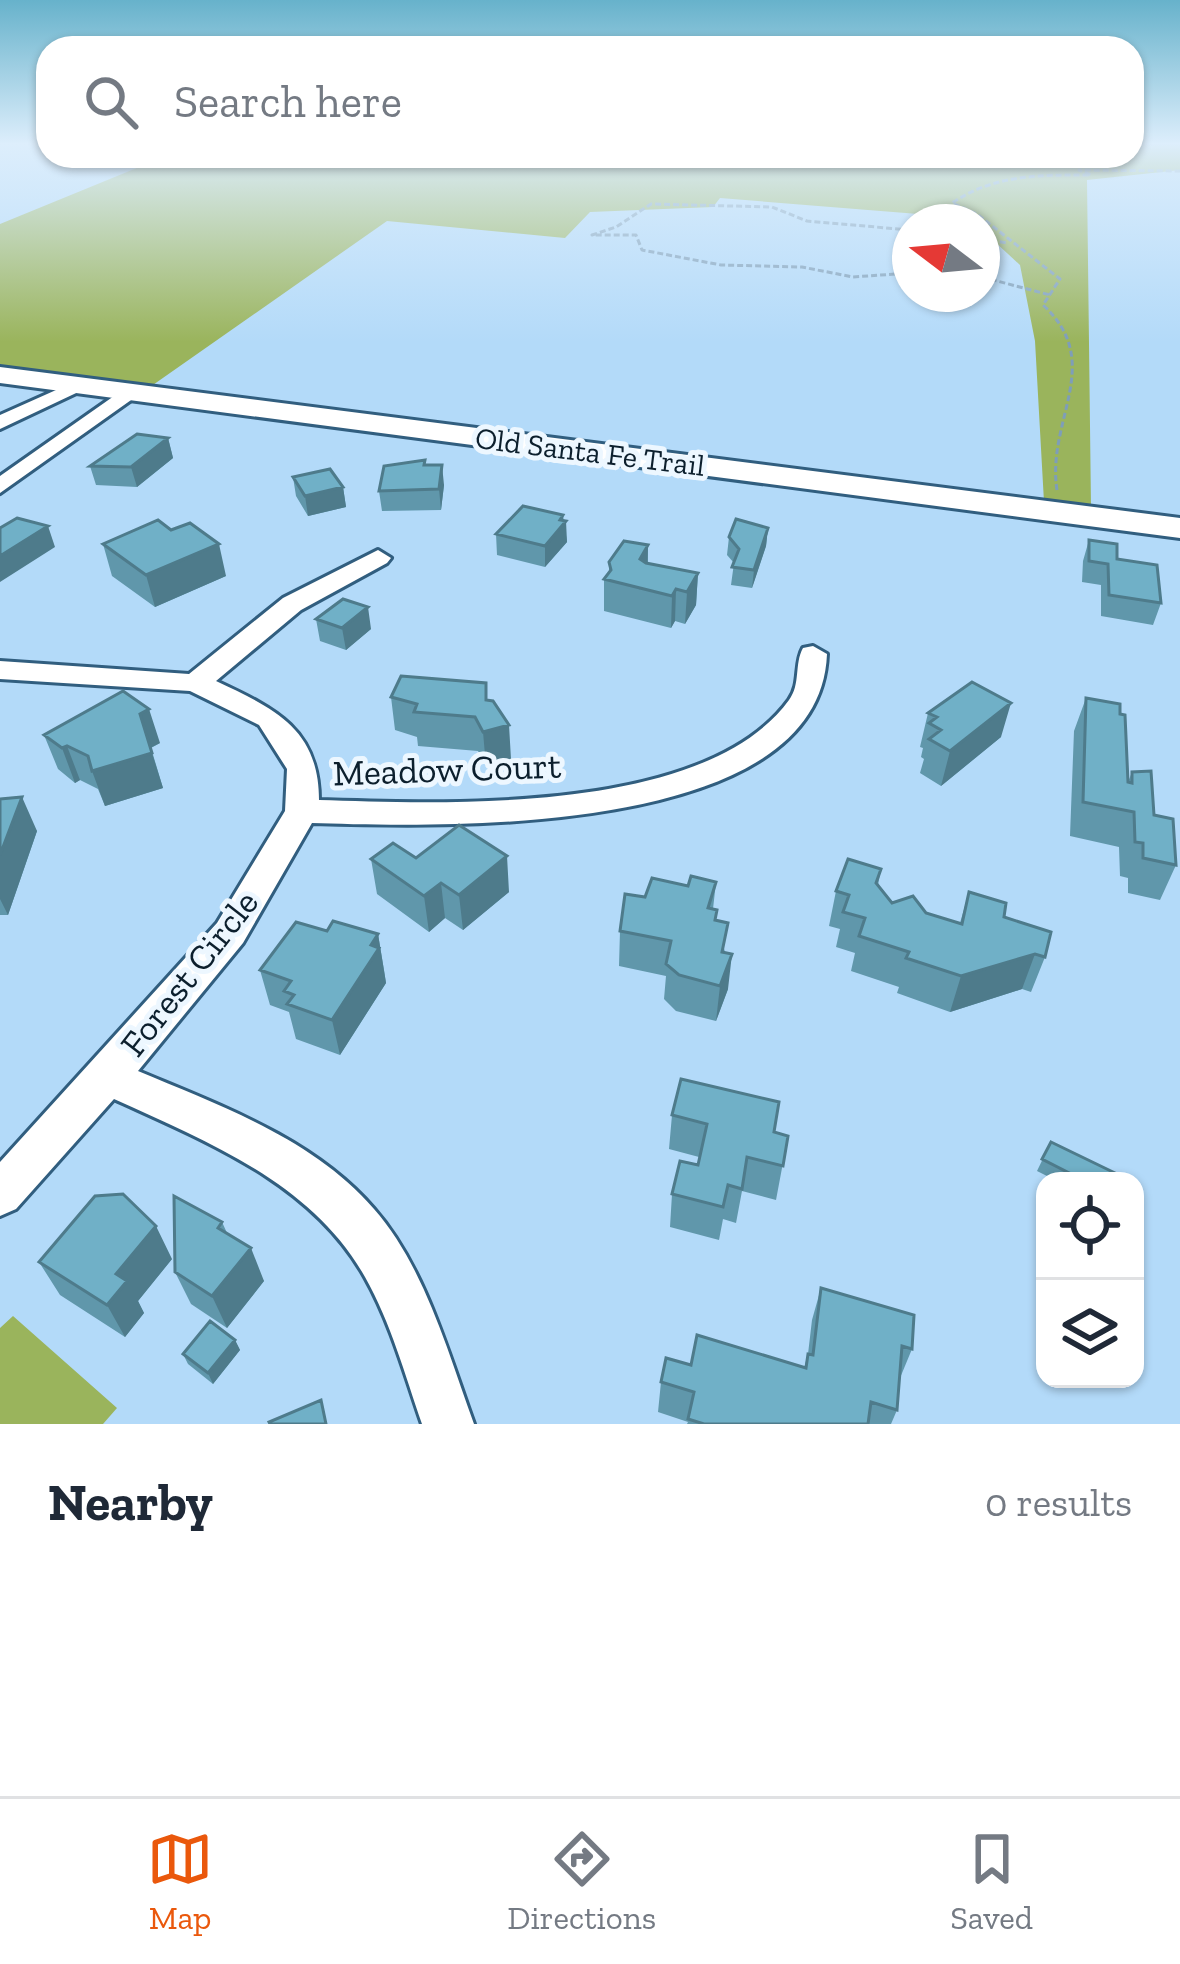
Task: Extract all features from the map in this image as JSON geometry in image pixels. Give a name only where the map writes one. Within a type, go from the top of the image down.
[{"type":"street","name":"Old Santa Fe Trail","points":[[0,375],[1180,528]]},
{"type":"street","points":[[0,423],[80,386]]},
{"type":"street","points":[[0,486],[131,393]]},
{"type":"street","points":[[196,683],[292,604],[378,558]]},
{"type":"street","name":"Meadow Court","points":[[302,811],[512,811],[580,804],[716,771],[754,750],[788,721],[809,691],[813,654]]},
{"type":"street","points":[[0,670],[196,683],[270,718],[303,769],[302,811]]},
{"type":"street","name":"Forest Circle","points":[[0,1194],[108,1077],[230,933],[302,811]]},
{"type":"street","points":[[108,1077],[227,1132],[304,1175],[352,1217],[381,1258],[448,1424]]},
{"type":"path","points":[[644,208],[616,227],[592,235],[636,235],[642,250],[722,265],[802,267],[853,277],[892,274]]},
{"type":"path","points":[[776,208],[807,221],[892,228]]},
{"type":"path","points":[[965,208],[1060,279],[1043,305],[1068,332],[1072,378],[1052,472],[1064,513]]},
{"type":"path","points":[[1000,242],[1014,244]]},
{"type":"path","points":[[1000,282],[1050,295]]},
{"type":"green space","points":[[38,208],[677,208],[590,212],[565,238],[387,221],[150,387],[0,368],[0,224]]},
{"type":"green space","points":[[1000,208],[1087,208],[1091,508],[1044,502],[1035,341],[1020,265],[1000,247]]},
{"type":"green space","points":[[13,1316],[117,1408],[103,1424],[0,1424],[0,1328]]},
{"type":"building","points":[[137,434],[168,438],[131,467],[90,466]]},
{"type":"building","points":[[425,460],[424,465],[442,465],[439,489],[379,491],[384,466]]},
{"type":"building","points":[[330,469],[343,487],[305,496],[293,477]]},
{"type":"building","points":[[523,506],[563,515],[560,520],[566,521],[545,546],[496,534]]},
{"type":"building","points":[[17,518],[48,526],[0,556],[0,528]]},
{"type":"building","points":[[736,519],[768,528],[754,570],[732,567],[739,549],[729,537]]},
{"type":"building","points":[[158,520],[171,530],[190,523],[219,544],[146,575],[103,544]]},
{"type":"building","points":[[1089,540],[1117,544],[1117,559],[1157,565],[1161,603],[1109,595],[1108,564],[1089,561]]},
{"type":"building","points":[[624,541],[648,545],[640,559],[646,563],[698,573],[687,592],[676,589],[672,596],[604,579]]},
{"type":"building","points":[[343,599],[368,607],[342,628],[316,619]]},
{"type":"building","points":[[401,676],[486,683],[486,700],[493,701],[509,725],[483,732],[475,717],[414,712],[417,704],[391,697]]},
{"type":"building","points":[[972,682],[1011,703],[950,751],[929,739],[941,730],[929,723],[937,717],[928,713]]},
{"type":"building","points":[[123,691],[149,709],[140,714],[152,753],[92,771],[88,756],[62,748],[44,735]]},
{"type":"building","points":[[1086,698],[1120,704],[1120,714],[1125,715],[1128,782],[1132,783],[1132,772],[1151,771],[1154,815],[1173,819],[1176,865],[1143,858],[1143,843],[1135,842],[1134,812],[1083,802]]},
{"type":"building","points":[[22,797],[0,855],[0,799]]},
{"type":"building","points":[[459,825],[507,856],[459,895],[441,883],[424,896],[371,859],[393,843],[416,858]]},
{"type":"building","points":[[848,859],[881,869],[876,883],[892,903],[913,896],[926,913],[962,924],[969,892],[1006,903],[1004,917],[1051,932],[1045,957],[1035,954],[961,976],[859,936],[865,918],[843,912],[849,895],[836,891]]},
{"type":"building","points":[[691,876],[716,882],[708,908],[717,910],[715,920],[728,923],[722,952],[732,954],[720,986],[679,975],[666,964],[671,941],[620,931],[625,894],[645,897],[652,878],[688,886]]},
{"type":"building","points":[[333,921],[378,934],[371,945],[379,948],[332,1020],[287,1004],[294,995],[284,991],[291,981],[260,970],[296,922],[327,931]]},
{"type":"building","points":[[681,1079],[779,1102],[774,1132],[788,1136],[783,1166],[747,1157],[742,1189],[728,1185],[723,1207],[672,1194],[680,1161],[698,1165],[707,1124],[672,1115]]},
{"type":"building","points":[[1051,1142],[1113,1172],[1067,1172],[1042,1159]]},
{"type":"building","points":[[123,1194],[156,1226],[116,1274],[127,1281],[107,1305],[39,1262],[95,1196]]},
{"type":"building","points":[[174,1196],[222,1222],[218,1228],[251,1248],[212,1296],[175,1272]]},
{"type":"building","points":[[821,1288],[914,1315],[912,1349],[902,1346],[897,1410],[871,1402],[868,1424],[704,1424],[688,1419],[694,1392],[661,1382],[666,1358],[691,1365],[697,1335],[806,1368],[808,1354],[813,1355]]},
{"type":"building","points":[[210,1321],[235,1340],[208,1373],[183,1354]]},
{"type":"building","points":[[321,1400],[326,1424],[269,1422]]}]
